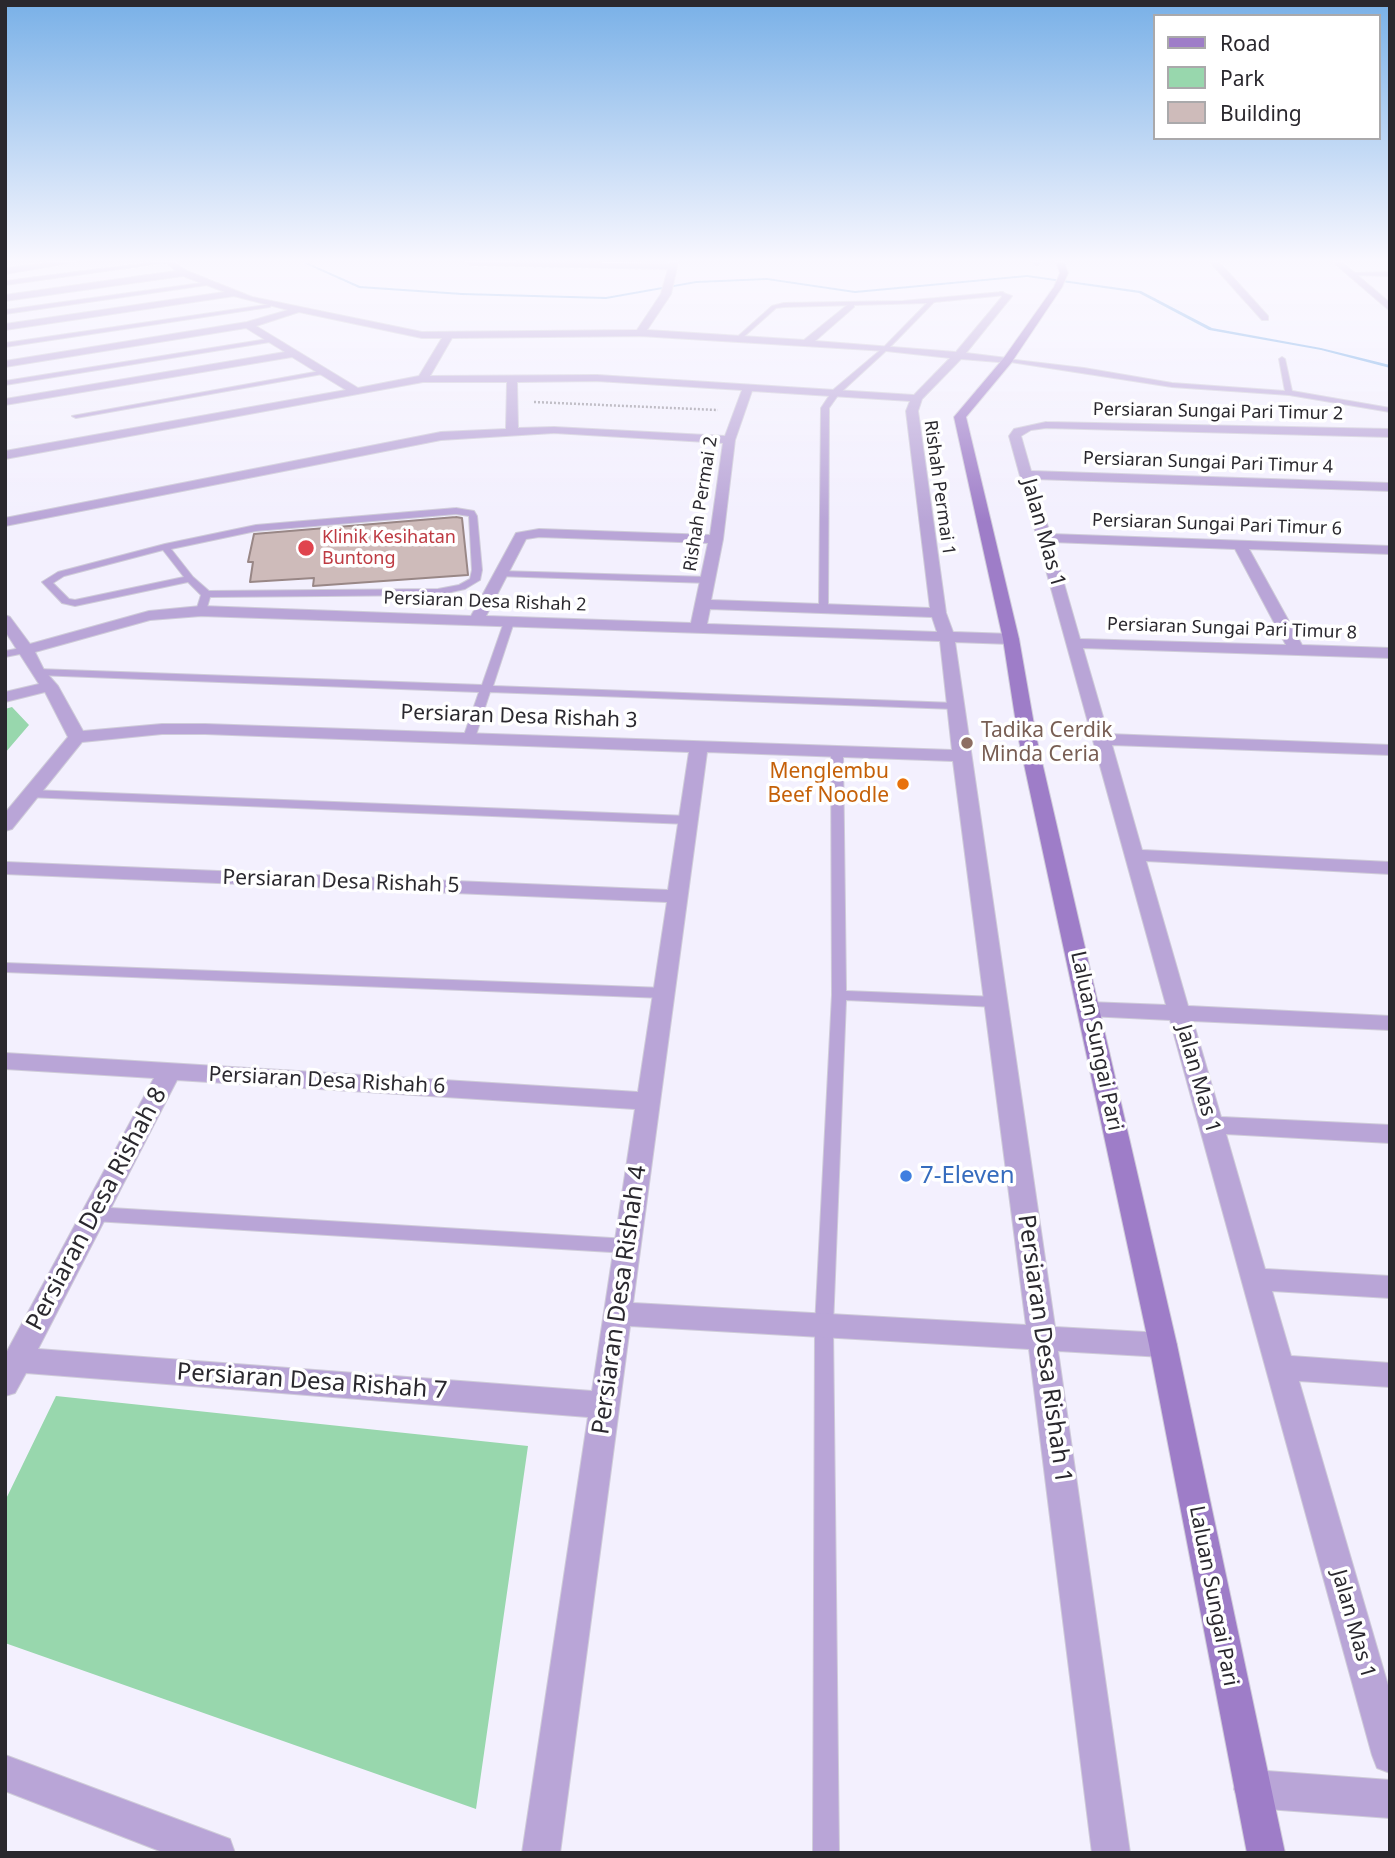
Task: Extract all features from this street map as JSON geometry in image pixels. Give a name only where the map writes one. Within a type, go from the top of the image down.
[{"type":"main road","name":"Laluan Sungai Pari","points":[[1015,349],[960,417],[1012,639],[1027,736],[1163,1345],[1266,1853]]},
{"type":"street","points":[[5,364],[100,349]]},
{"type":"street","points":[[288,349],[356,391]]},
{"type":"street","points":[[423,379],[441,349]]},
{"type":"street","points":[[893,349],[1007,361]]},
{"type":"street","name":"Rishah Permai 1","points":[[943,625],[912,411],[917,398],[964,349]]},
{"type":"street","points":[[5,402],[295,353]]},
{"type":"street","points":[[5,456],[423,379],[597,378],[917,398]]},
{"type":"street","points":[[512,380],[512,430]]},
{"type":"street","name":"Rishah Permai 2","points":[[698,629],[716,539],[729,440],[748,388]]},
{"type":"street","name":"Persiaran Sungai Pari Timur 2","points":[[1046,425],[1390,433]]},
{"type":"street","name":"Jalan Mas 1","points":[[1046,425],[1029,427],[1018,431],[1015,436],[1390,1755]]},
{"type":"street","points":[[5,522],[441,436],[512,430],[554,430],[729,440]]},
{"type":"street","name":"Persiaran Sungai Pari Timur 4","points":[[1026,475],[1390,486]]},
{"type":"street","points":[[476,621],[517,540],[528,533],[716,539]]},
{"type":"street","name":"Persiaran Sungai Pari Timur 6","points":[[1044,538],[1390,550]]},
{"type":"street","points":[[1240,546],[1297,650]]},
{"type":"street","points":[[704,604],[823,609],[943,625],[1012,639]]},
{"type":"street","name":"Persiaran Desa Rishah 2","points":[[26,650],[149,616],[201,611],[698,629],[943,625]]},
{"type":"street","points":[[5,620],[26,650],[37,672],[50,686],[77,737],[5,825]]},
{"type":"street","name":"Persiaran Desa Rishah 1","points":[[943,625],[997,1002],[1111,1853]]},
{"type":"street","name":"Persiaran Sungai Pari Timur 8","points":[[1074,643],[1390,653]]},
{"type":"street","points":[[5,697],[50,686]]},
{"type":"street","name":"Persiaran Desa Rishah 3","points":[[77,737],[162,729],[205,729],[961,756]]},
{"type":"street","points":[[1101,739],[1390,750]]},
{"type":"street","name":"Persiaran Desa Rishah 4","points":[[541,1853],[699,746]]},
{"type":"street","points":[[1134,855],[1390,868]]},
{"type":"street","name":"Persiaran Desa Rishah 5","points":[[5,868],[677,896]]},
{"type":"street","points":[[1088,1009],[1390,1023]]},
{"type":"street","name":"Persiaran Desa Rishah 6","points":[[5,1061],[648,1101]]},
{"type":"street","name":"Persiaran Desa Rishah 8","points":[[12,1372],[169,1072]]},
{"type":"street","points":[[1211,1125],[1390,1134]]},
{"type":"street","points":[[1255,1279],[1390,1287]]},
{"type":"street","points":[[618,1314],[1163,1345]]},
{"type":"street","points":[[1280,1368],[1390,1375]]},
{"type":"street","name":"Persiaran Desa Rishah 7","points":[[12,1372],[605,1405]]},
{"type":"street","points":[[5,1773],[216,1853]]},
{"type":"street","points":[[1253,1789],[1390,1799]]},
{"type":"lane","points":[[5,383],[220,349]]},
{"type":"lane","points":[[823,609],[825,408],[836,392],[885,349]]},
{"type":"lane","points":[[1282,359],[1289,393]]},
{"type":"lane","points":[[1007,361],[1172,385],[1289,393],[1390,410]]},
{"type":"lane","points":[[76,416],[326,372]]},
{"type":"lane","points":[[165,547],[190,579],[206,594],[438,592],[462,587],[475,580],[477,570],[473,516],[471,513],[456,511],[256,528],[165,547],[61,574],[47,582],[66,601],[75,603],[190,579]]},
{"type":"lane","points":[[500,574],[709,580]]},
{"type":"lane","points":[[201,611],[206,594]]},
{"type":"lane","points":[[469,738],[509,622]]},
{"type":"lane","points":[[5,654],[26,650]]},
{"type":"lane","points":[[37,672],[955,706]]},
{"type":"lane","points":[[826,1853],[824,1326],[839,995],[837,751]]},
{"type":"lane","points":[[31,794],[688,820]]},
{"type":"lane","points":[[5,967],[664,993]]},
{"type":"lane","points":[[839,995],[997,1002]]},
{"type":"lane","points":[[94,1214],[628,1246]]},
{"type":"path","points":[[512,401],[739,411]]},
{"type":"green space","points":[[12,707],[29,725],[5,753],[5,709]]},
{"type":"green space","points":[[56,1396],[528,1446],[476,1809],[5,1643],[5,1501]]},
{"type":"building","points":[[462,518],[468,575],[313,586],[314,578],[250,582],[253,562],[248,562],[254,534]]},
{"type":"waterway","points":[[1319,349],[1390,367]]},
{"type":"place","name":"Klinik Kesihatan Buntong","points":[[306,548]]},
{"type":"place","name":"Tadika Cerdik Minda Ceria","points":[[967,743]]},
{"type":"place","name":"Menglembu Beef Noodle","points":[[903,784]]},
{"type":"place","name":"7-Eleven","points":[[906,1176]]}]
